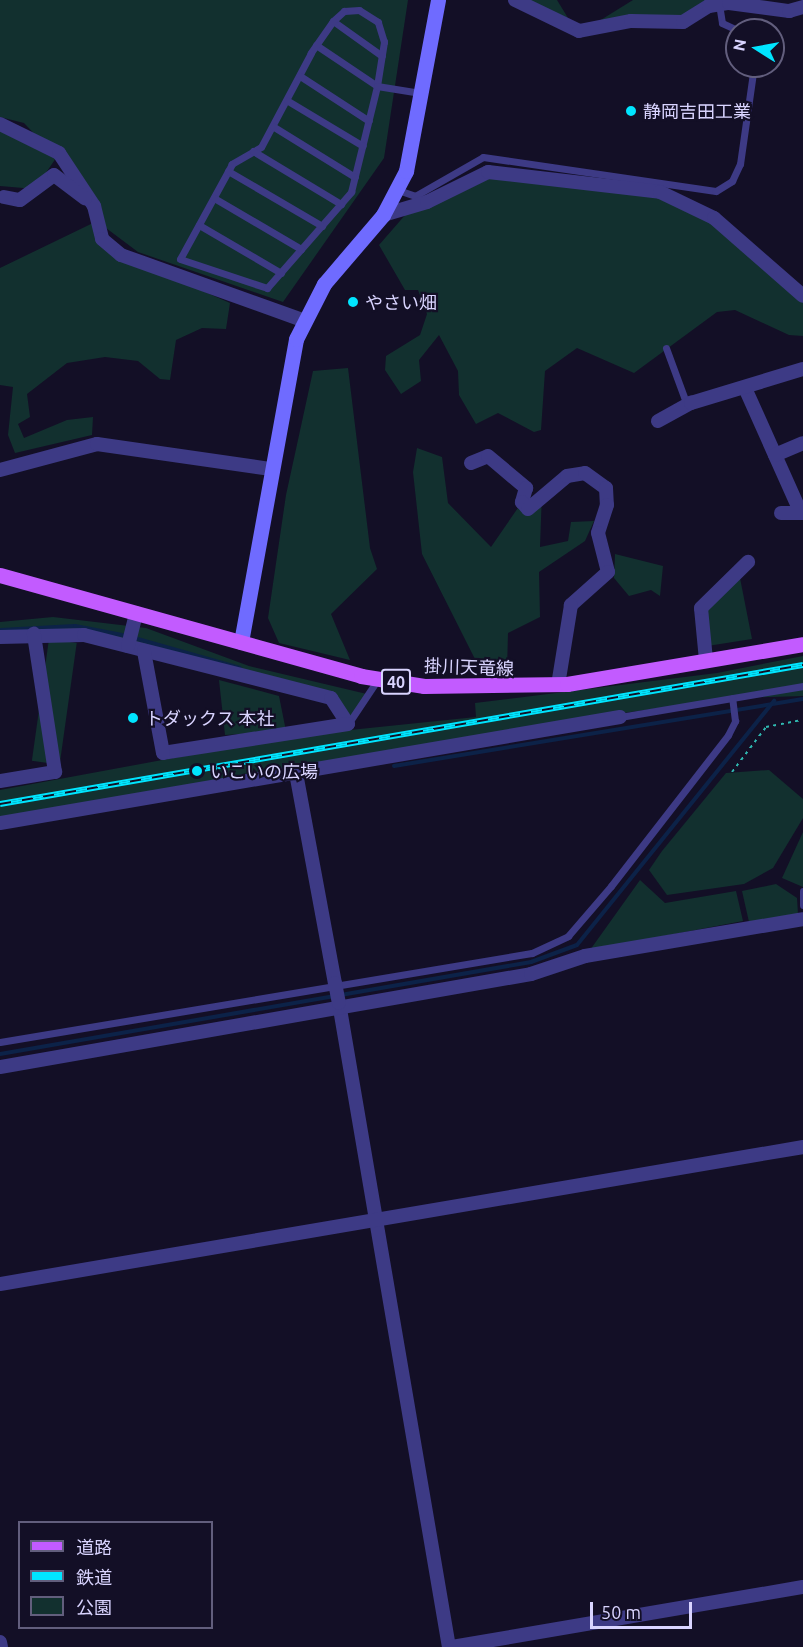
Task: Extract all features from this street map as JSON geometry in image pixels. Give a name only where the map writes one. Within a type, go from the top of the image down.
[{"type":"main road","name":"掛川天竜線","points":[[0,575],[134,619],[241,642],[378,679],[424,686],[558,685],[803,644]]},
{"type":"street","points":[[241,642],[271,469],[303,320],[324,284],[383,215],[398,190],[422,93],[438,0]]},
{"type":"street","points":[[515,0],[579,31],[631,21],[683,22],[719,2],[756,3],[789,11],[803,7]]},
{"type":"street","points":[[0,124],[59,153],[94,206],[102,239],[121,255],[303,320]]},
{"type":"street","points":[[383,215],[427,202],[488,172],[660,192],[714,218],[803,296]]},
{"type":"street","points":[[4,197],[20,200],[54,175],[94,206]]},
{"type":"street","points":[[658,421],[687,405],[803,369]]},
{"type":"street","points":[[745,388],[802,513],[781,513]]},
{"type":"street","points":[[775,455],[803,443]]},
{"type":"street","points":[[0,470],[98,444],[271,469]]},
{"type":"street","points":[[471,463],[488,456],[526,488],[522,502],[528,509],[567,476],[585,473],[606,488],[607,505],[598,533],[608,572],[571,605],[558,685]]},
{"type":"street","points":[[701,661],[701,608],[748,562]]},
{"type":"street","points":[[694,604],[701,661]]},
{"type":"street","points":[[128,645],[134,619]]},
{"type":"street","points":[[0,781],[55,772],[34,634]]},
{"type":"street","points":[[0,637],[34,634],[84,635],[128,645],[331,698],[348,724],[163,753],[144,651]]},
{"type":"street","points":[[0,823],[620,717]]},
{"type":"street","points":[[296,772],[336,985],[451,1647],[803,1587]]},
{"type":"street","points":[[0,1067],[339,1005],[531,974],[585,956],[803,919]]},
{"type":"street","points":[[0,1284],[803,1147]]},
{"type":"street","points":[[0,1642],[1,1647]]},
{"type":"lane","points":[[719,2],[722,23],[725,24]]},
{"type":"lane","points":[[359,10],[378,22],[382,56],[355,177],[341,204],[267,288],[180,259],[228,171],[253,151],[274,127],[316,45],[333,21],[344,11],[359,10]]},
{"type":"lane","points":[[333,21],[382,56]]},
{"type":"lane","points":[[316,45],[377,86],[422,93]]},
{"type":"lane","points":[[300,76],[369,121]]},
{"type":"lane","points":[[398,190],[415,196],[483,157],[716,191],[732,181],[741,164],[752,78]]},
{"type":"lane","points":[[288,101],[363,146]]},
{"type":"lane","points":[[274,127],[355,177]]},
{"type":"lane","points":[[253,151],[341,204]]},
{"type":"lane","points":[[228,171],[322,226]]},
{"type":"lane","points":[[214,198],[301,249]]},
{"type":"lane","points":[[199,225],[281,273]]},
{"type":"lane","points":[[666,348],[687,405]]},
{"type":"lane","points":[[348,724],[378,679]]},
{"type":"lane","points":[[620,717],[733,702],[803,686]]},
{"type":"lane","points":[[0,1042],[532,953],[568,936],[728,735],[735,718],[733,702]]},
{"type":"lane","points":[[803,891],[803,905]]},
{"type":"path","points":[[732,772],[766,727],[803,720]]},
{"type":"green space","points":[[0,0],[408,0],[384,158],[283,302],[138,252],[106,228],[56,158],[35,189],[0,186],[0,124],[44,144],[24,123],[0,117]]},
{"type":"green space","points":[[525,0],[557,0],[568,18]]},
{"type":"green space","points":[[633,0],[728,0],[684,21],[591,26]]},
{"type":"green space","points":[[488,172],[687,201],[803,298],[803,336],[789,335],[735,310],[717,312],[634,373],[577,348],[545,371],[541,430],[534,432],[498,413],[476,424],[459,395],[458,371],[439,335],[419,360],[421,381],[401,394],[385,370],[386,356],[420,335],[427,314],[418,290],[405,290],[379,245],[406,214]]},
{"type":"green space","points":[[93,223],[121,255],[230,303],[226,329],[202,328],[176,340],[170,380],[160,379],[138,361],[105,357],[67,363],[27,394],[30,417],[18,424],[24,438],[67,420],[93,417],[92,435],[15,453],[8,435],[13,387],[0,385],[0,268]]},
{"type":"green space","points":[[348,368],[370,548],[377,569],[331,614],[350,660],[279,643],[268,618],[286,495],[313,371]]},
{"type":"green space","points":[[417,448],[442,457],[448,503],[491,547],[522,502],[542,492],[540,547],[568,541],[571,522],[594,521],[585,541],[539,572],[540,617],[508,633],[507,670],[479,667],[422,554],[413,472]]},
{"type":"green space","points":[[615,554],[663,566],[660,596],[651,590],[629,596],[614,578]]},
{"type":"green space","points":[[740,578],[752,639],[701,647],[702,612]]},
{"type":"green space","points":[[53,617],[146,628],[249,666],[371,695],[347,724],[331,698],[93,636],[0,636],[0,622]]},
{"type":"green space","points":[[49,639],[77,643],[60,765],[32,761]]},
{"type":"green space","points":[[803,656],[803,696],[732,698],[616,714],[0,818],[0,790],[292,736],[476,717],[475,703],[717,673]]},
{"type":"green space","points":[[219,680],[279,696],[286,731],[225,735]]},
{"type":"green space","points":[[769,770],[803,799],[803,818],[773,868],[744,884],[667,895],[649,870],[662,851],[726,773]]},
{"type":"green space","points":[[803,832],[803,887],[782,878]]},
{"type":"green space","points":[[640,880],[665,903],[736,891],[743,921],[590,950]]},
{"type":"green space","points":[[776,884],[797,898],[798,914],[749,922],[742,891]]},
{"type":"waterway","points":[[1,630],[75,626],[127,636]]},
{"type":"waterway","points":[[134,638],[240,668]]},
{"type":"waterway","points":[[394,766],[803,699]]},
{"type":"waterway","points":[[0,1054],[531,962],[577,945],[774,701]]},
{"type":"railway","points":[[0,804],[803,665]]},
{"type":"place","name":"静岡吉田工業","points":[[631,111]]},
{"type":"place","name":"やさい畑","points":[[353,302]]},
{"type":"place","name":"トダックス 本社","points":[[133,718]]},
{"type":"place","name":"いこいの広場","points":[[197,771]]}]
